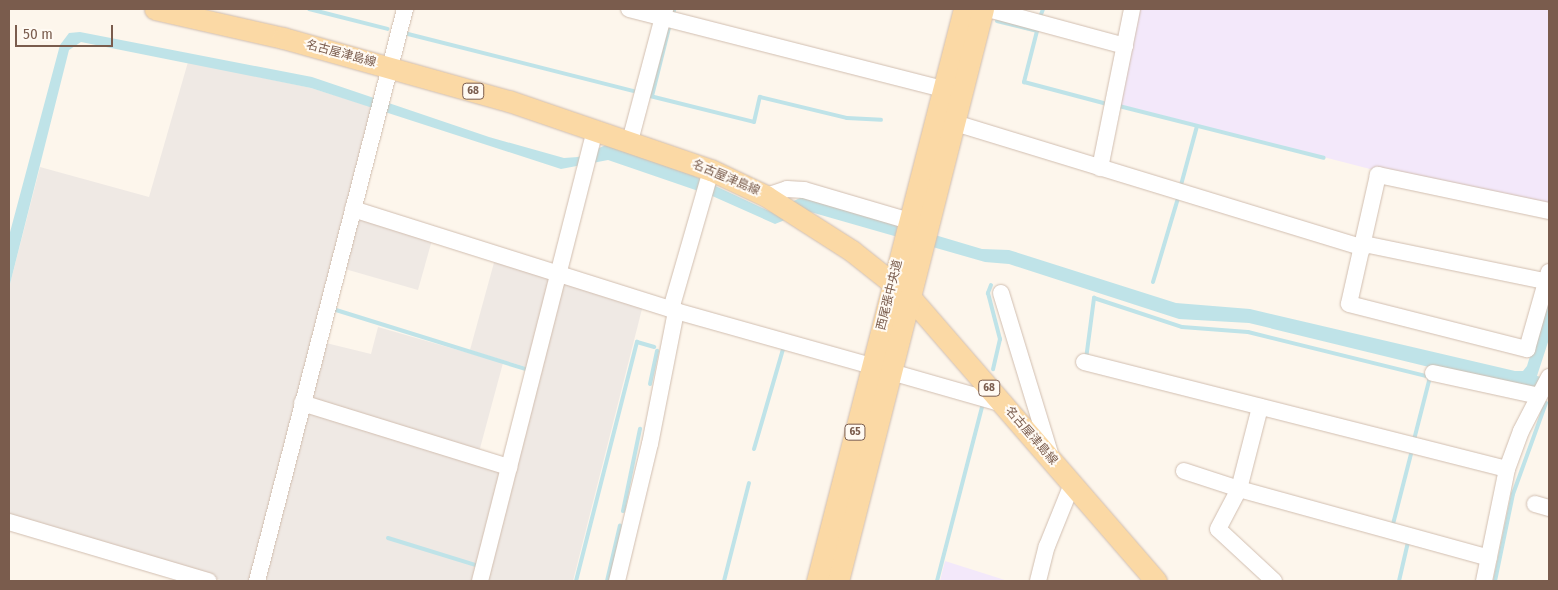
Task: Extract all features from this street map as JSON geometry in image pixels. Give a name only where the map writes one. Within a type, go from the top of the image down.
[{"type":"main road","name":"名古屋津島線","points":[[155,9],[390,67],[595,130],[630,141],[708,182],[773,200],[801,217],[910,297],[1156,581]]},
{"type":"main road","name":"西尾張中央道","points":[[817,581],[882,369],[910,297],[914,232],[942,89],[964,9]]},
{"type":"main road","name":"西尾張中央道","points":[[838,581],[882,369],[893,283],[955,124],[983,9]]},
{"type":"street","points":[[257,581],[404,9]]},
{"type":"street","points":[[629,9],[664,13],[942,89]]},
{"type":"street","points":[[988,9],[1125,46]]},
{"type":"street","points":[[1100,168],[1132,9]]},
{"type":"street","points":[[630,141],[664,13]]},
{"type":"street","points":[[955,124],[1363,246],[1548,279],[1528,349],[1349,304],[1363,246],[1378,174],[1549,211]]},
{"type":"street","points":[[480,581],[595,130]]},
{"type":"street","points":[[617,581],[674,310],[708,182]]},
{"type":"street","points":[[773,200],[787,189],[804,190],[914,232]]},
{"type":"street","points":[[353,209],[559,272],[674,310],[1003,404]]},
{"type":"street","points":[[1001,293],[1052,460]]},
{"type":"street","points":[[1084,362],[1508,469]]},
{"type":"street","points":[[1433,373],[1540,394]]},
{"type":"street","points":[[1484,581],[1508,469],[1521,431],[1549,377]]},
{"type":"street","points":[[302,403],[509,467]]},
{"type":"street","points":[[1260,407],[1239,488],[1218,529],[1274,581]]},
{"type":"street","points":[[1184,470],[1239,488],[1489,558]]},
{"type":"street","points":[[1038,581],[1047,546],[1072,484]]},
{"type":"street","points":[[9,522],[208,581]]},
{"type":"shaded area","points":[[1137,9],[1549,9],[1549,207],[1374,170],[1118,104]]},
{"type":"shaded area","points":[[188,62],[311,88],[372,107],[250,581],[224,581],[9,517],[9,288],[40,167],[149,197]]},
{"type":"shaded area","points":[[362,218],[432,240],[418,290],[345,269],[357,222]]},
{"type":"shaded area","points":[[495,259],[545,275],[549,282],[529,368],[470,350]]},
{"type":"shaded area","points":[[567,280],[643,305],[573,581],[486,581],[561,284]]},
{"type":"shaded area","points":[[378,327],[503,363],[479,452],[318,403],[312,396],[326,343],[371,354]]},
{"type":"shaded area","points":[[308,409],[499,469],[502,474],[474,581],[265,581]]},
{"type":"shaded area","points":[[945,561],[1008,581],[940,581]]},
{"type":"water","points":[[80,32],[312,77],[489,137],[564,158],[578,157],[606,145],[692,175],[771,212],[804,196],[982,249],[1009,250],[1176,303],[1250,309],[1515,371],[1523,371],[1527,366],[1549,293],[1549,339],[1537,376],[1549,379],[1549,392],[1470,377],[1249,323],[1179,319],[1009,264],[985,262],[807,211],[775,224],[710,195],[608,160],[561,169],[311,88],[81,42],[69,50],[9,288],[9,236],[60,45],[69,33]]},
{"type":"waterway","points":[[309,9],[388,29]]},
{"type":"waterway","points":[[1040,17],[1043,9]]},
{"type":"waterway","points":[[997,21],[1037,31],[1024,82],[1107,104]]},
{"type":"waterway","points":[[652,96],[669,28]]},
{"type":"waterway","points":[[408,34],[637,92]]},
{"type":"waterway","points":[[650,96],[754,122],[760,97],[847,118],[881,120]]},
{"type":"waterway","points":[[1119,106],[1324,158]]},
{"type":"waterway","points":[[1181,185],[1197,126]]},
{"type":"waterway","points":[[1153,282],[1178,198]]},
{"type":"waterway","points":[[991,285],[988,293],[1000,339],[993,369]]},
{"type":"waterway","points":[[1086,359],[1094,298],[1182,327],[1248,332],[1430,377],[1414,440]]},
{"type":"waterway","points":[[336,310],[526,369]]},
{"type":"waterway","points":[[576,581],[637,342],[654,347]]},
{"type":"waterway","points":[[754,449],[783,349]]},
{"type":"waterway","points":[[650,384],[657,351]]},
{"type":"waterway","points":[[1495,581],[1513,494],[1546,403]]},
{"type":"waterway","points":[[937,581],[982,407]]},
{"type":"waterway","points":[[623,511],[640,429]]},
{"type":"waterway","points":[[1392,528],[1412,450]]},
{"type":"waterway","points":[[724,581],[749,483]]},
{"type":"waterway","points":[[607,581],[620,525]]},
{"type":"waterway","points":[[388,538],[476,565]]},
{"type":"waterway","points":[[1399,581],[1408,542]]}]
